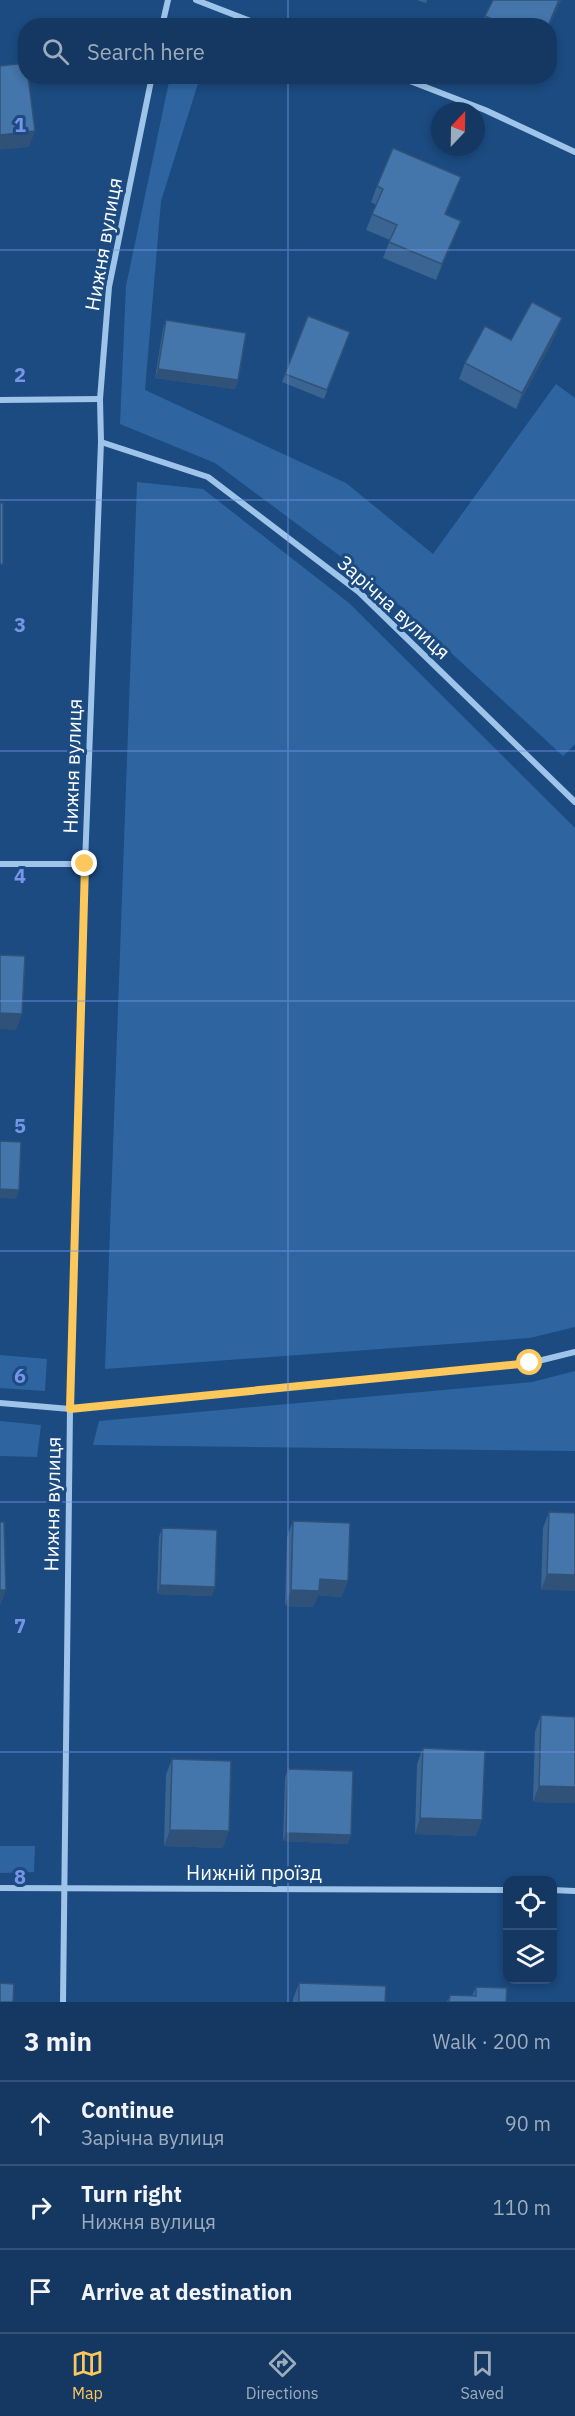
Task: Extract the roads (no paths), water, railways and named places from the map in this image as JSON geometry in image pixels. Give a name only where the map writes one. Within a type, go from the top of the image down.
[{"type":"street","points":[[164,18],[168,0]]},
{"type":"street","points":[[196,0],[242,18]]},
{"type":"street","name":"Нижня вулиця","points":[[63,2002],[70,1409],[85,864],[101,442],[100,399],[109,287],[150,84]]},
{"type":"street","points":[[418,84],[485,110],[575,153]]},
{"type":"street","points":[[0,400],[100,399]]},
{"type":"street","name":"Зарічна вулиця","points":[[101,442],[208,477],[349,584],[575,802]]},
{"type":"street","points":[[0,864],[85,864]]},
{"type":"street","points":[[0,1403],[70,1409],[530,1363],[575,1352]]},
{"type":"street","name":"Нижній проїзд","points":[[0,1888],[503,1890]]},
{"type":"street","points":[[557,1890],[575,1891]]}]
